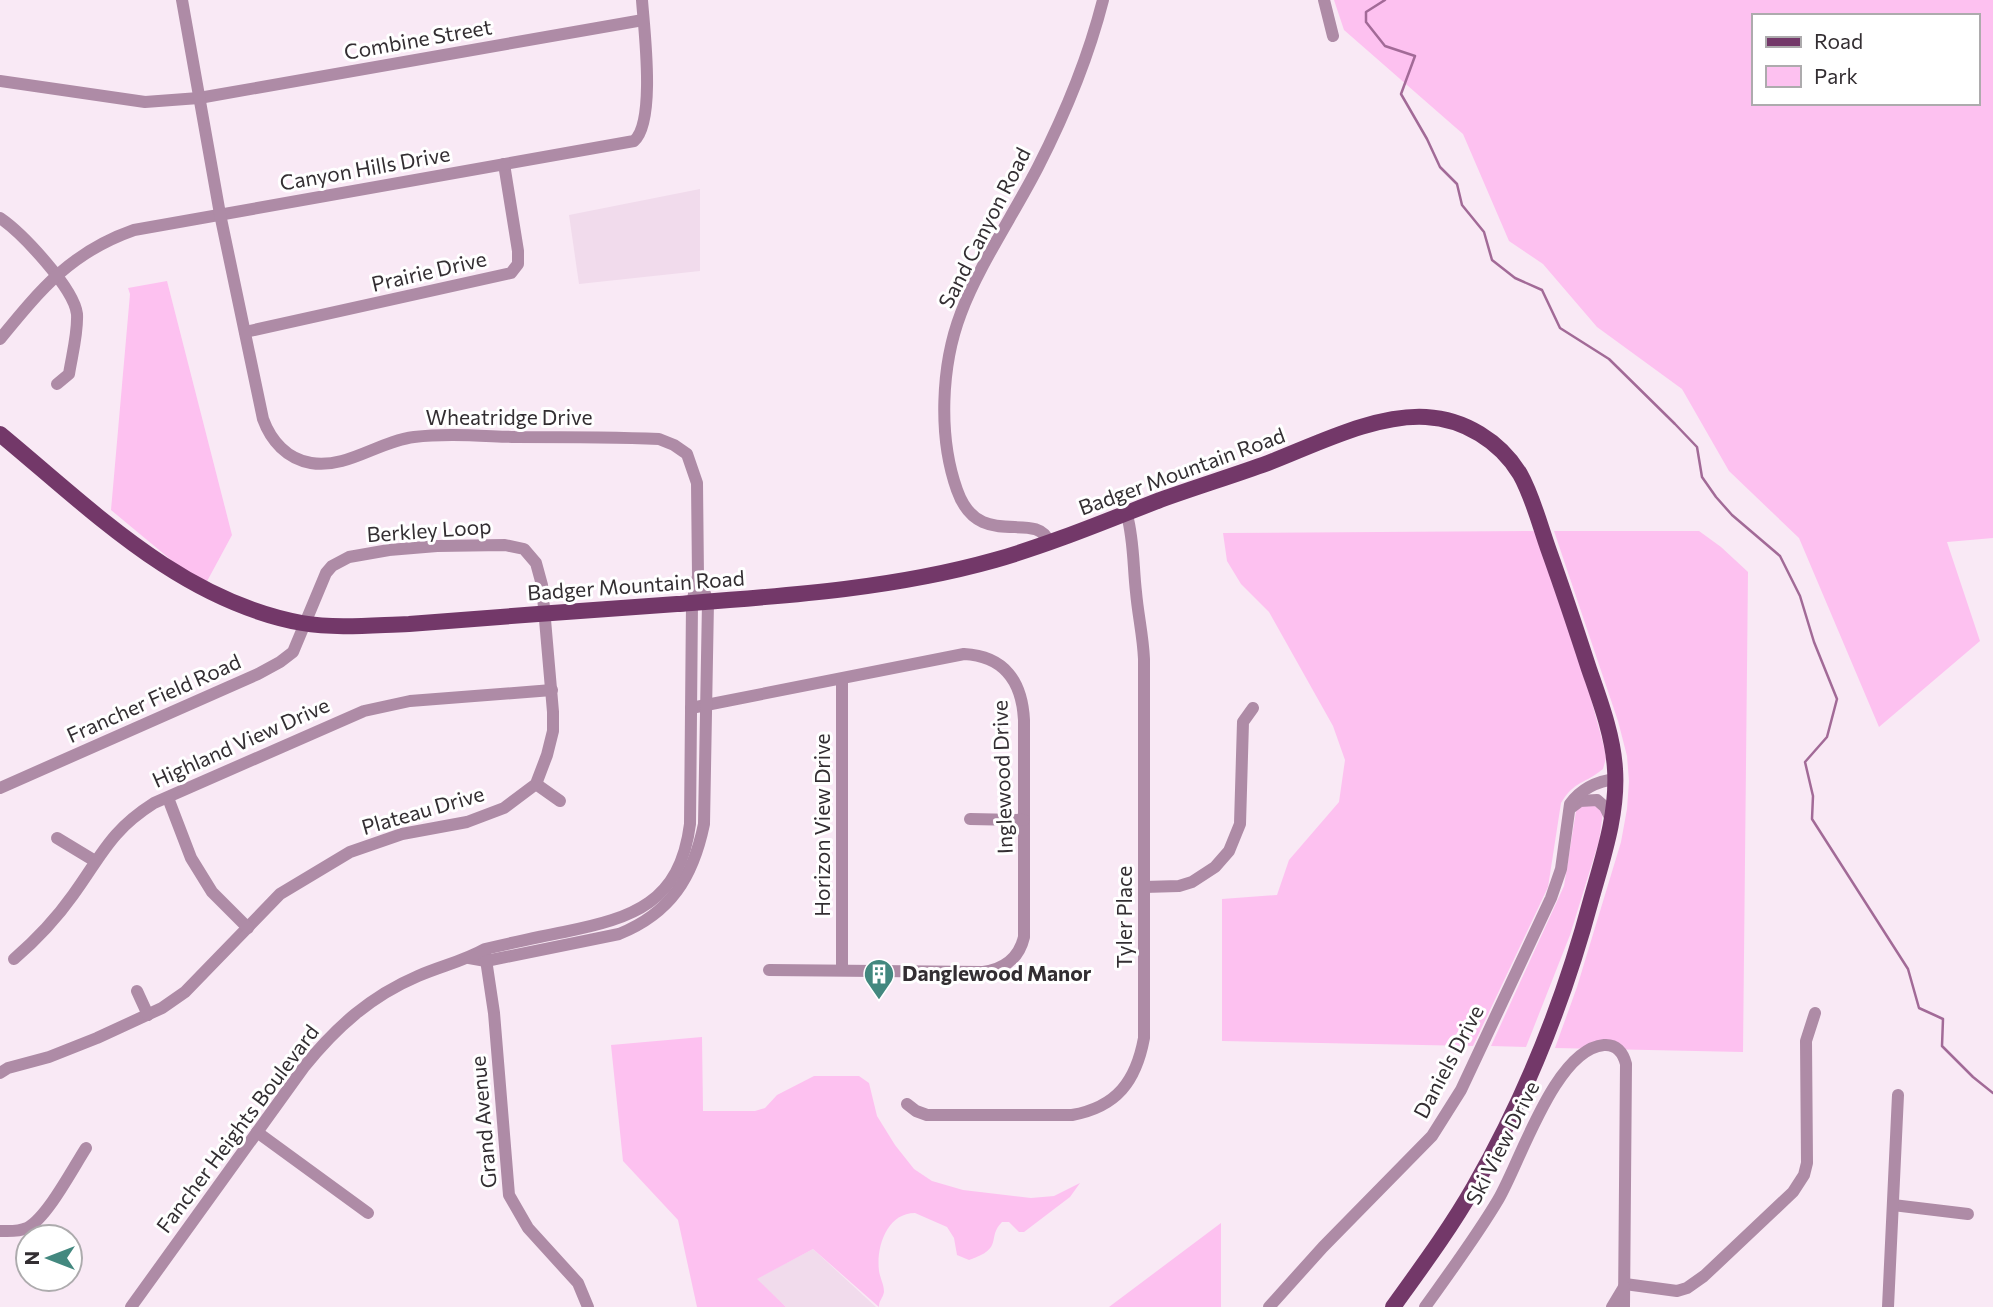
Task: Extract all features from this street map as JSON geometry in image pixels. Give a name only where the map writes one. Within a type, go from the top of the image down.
[{"type":"main road","name":"Badger Mountain Road","points":[[0,434],[139,549],[205,590],[240,606],[305,624],[353,626],[789,596],[878,584],[948,571],[1049,542],[1379,422],[1420,416],[1441,418],[1463,425],[1482,436],[1502,451],[1520,474],[1597,692],[1611,741],[1616,779],[1612,821],[1574,963],[1528,1082],[1473,1189],[1393,1307]]},
{"type":"street","points":[[182,0],[220,214]]},
{"type":"street","name":"Canyon Hills Drive","points":[[0,339],[55,274],[95,246],[115,237],[155,226],[220,214],[629,143],[639,136],[643,125],[647,70],[642,0]]},
{"type":"street","name":"Sand Canyon Road","points":[[1049,542],[1045,534],[1038,530],[996,527],[983,523],[965,507],[958,494],[949,460],[944,422],[945,393],[961,312],[1060,123],[1090,49],[1103,0]]},
{"type":"street","points":[[1324,0],[1333,36]]},
{"type":"street","name":"Combine Street","points":[[0,81],[145,102],[199,98],[643,20]]},
{"type":"street","name":"Prairie Drive","points":[[245,332],[511,273],[518,264],[518,251],[504,164]]},
{"type":"street","name":"Wheatridge Drive","points":[[220,214],[263,419],[273,439],[290,455],[312,463],[334,463],[393,441],[435,435],[667,441],[687,454],[697,483],[700,602]]},
{"type":"street","points":[[0,218],[55,274],[69,290],[74,301],[77,320],[69,373],[57,384]]},
{"type":"street","name":"Tyler Place","points":[[907,1104],[927,1115],[1072,1115],[1102,1106],[1122,1091],[1137,1068],[1144,1038],[1144,644],[1135,590],[1133,544],[1127,515]]},
{"type":"street","name":"Berkley Loop","points":[[305,624],[326,573],[340,561],[389,550],[437,545],[512,545],[528,552],[539,572],[545,613]]},
{"type":"street","name":"Fancher Heights Boulevard","points":[[131,1307],[311,1058],[348,1019],[373,999],[419,975],[468,958],[619,934],[650,918],[677,893],[695,862],[704,824],[706,706],[700,602]]},
{"type":"street","name":"Fancher Heights Boulevard","points":[[485,955],[620,920],[636,912],[661,892],[678,868],[689,837],[691,708],[700,602]]},
{"type":"street","points":[[545,613],[553,731],[536,784],[560,801]]},
{"type":"street","name":"Francher Field Road","points":[[0,788],[269,668],[293,652],[305,624]]},
{"type":"street","name":"Inglewood Drive","points":[[691,708],[964,654],[984,657],[1001,667],[1011,676],[1022,697],[1024,937],[1021,948],[1009,964],[998,970],[983,972],[769,970]]},
{"type":"street","name":"Horizon View Drive","points":[[842,679],[842,970]]},
{"type":"street","name":"Highland View Drive","points":[[14,959],[58,914],[124,825],[155,803],[364,710],[410,701],[552,690]]},
{"type":"street","points":[[1144,887],[1179,886],[1192,882],[1215,867],[1229,851],[1240,824],[1243,722],[1253,708]]},
{"type":"street","name":"Daniels Drive","points":[[1269,1307],[1323,1247],[1432,1136],[1453,1106],[1552,898],[1561,869],[1570,804],[1591,786],[1616,779]]},
{"type":"street","name":"Plateau Drive","points":[[0,1073],[8,1068],[73,1048],[148,1015],[185,992],[280,894],[350,852],[402,834],[467,822],[504,808],[536,784]]},
{"type":"street","points":[[168,798],[191,858],[212,892],[248,928]]},
{"type":"street","points":[[1566,824],[1571,808],[1591,799],[1597,800],[1605,807],[1612,821]]},
{"type":"street","points":[[970,819],[1024,820]]},
{"type":"street","points":[[57,838],[95,861]]},
{"type":"street","name":"Grand Avenue","points":[[485,955],[494,1013],[509,1195],[528,1228],[579,1283],[588,1307]]},
{"type":"street","points":[[137,991],[148,1015]]},
{"type":"street","points":[[1625,1284],[1671,1290],[1687,1288],[1704,1276],[1801,1182],[1807,1163],[1806,1041],[1815,1013]]},
{"type":"street","name":"Ski View Drive","points":[[1425,1307],[1500,1197],[1543,1103],[1556,1083],[1586,1052],[1603,1045],[1616,1047],[1626,1064],[1623,1156],[1625,1284]]},
{"type":"street","points":[[1888,1307],[1898,1095]]},
{"type":"street","points":[[257,1132],[368,1213]]},
{"type":"street","points":[[0,1231],[16,1231],[41,1218],[86,1148]]},
{"type":"street","points":[[1893,1205],[1968,1214]]},
{"type":"street","points":[[1612,1307],[1625,1284]]},
{"type":"street","points":[[1624,1307],[1625,1284]]},
{"type":"shaded area","points":[[700,189],[700,271],[579,284],[569,215]]},
{"type":"shaded area","points":[[813,1249],[876,1307],[786,1307],[756,1279]]},
{"type":"green space","points":[[1334,0],[1993,0],[1993,538],[1947,542],[1980,641],[1879,727],[1799,538],[1729,471],[1682,389],[1597,327],[1543,264],[1509,241],[1463,134],[1344,30]]},
{"type":"green space","points":[[167,281],[232,535],[205,585],[111,510],[130,294],[128,288]]},
{"type":"green space","points":[[1535,531],[1590,695],[1606,758],[1603,769],[1576,786],[1561,803],[1548,887],[1473,1046],[1222,1041],[1222,899],[1277,895],[1289,860],[1339,802],[1345,760],[1333,726],[1269,612],[1241,584],[1227,561],[1223,533]]},
{"type":"green space","points":[[1554,531],[1699,531],[1748,572],[1743,1052],[1555,1048],[1577,987],[1621,842],[1629,781],[1627,756],[1618,721]]},
{"type":"green space","points":[[1593,804],[1603,813],[1599,841],[1570,935],[1526,1047],[1491,1046],[1564,886],[1576,811],[1581,805]]},
{"type":"green space","points":[[702,1037],[703,1111],[755,1111],[765,1108],[777,1095],[814,1076],[859,1076],[869,1083],[877,1116],[895,1145],[914,1169],[932,1181],[963,1190],[1031,1198],[1054,1196],[1080,1183],[1070,1197],[1024,1232],[1019,1232],[1009,1222],[1002,1222],[997,1228],[991,1247],[980,1256],[969,1260],[957,1255],[954,1238],[947,1227],[915,1213],[897,1219],[885,1233],[879,1252],[879,1271],[884,1292],[879,1307],[813,1249],[757,1279],[786,1307],[697,1307],[678,1220],[623,1161],[611,1045]]},
{"type":"green space","points":[[1221,1223],[1221,1307],[1109,1307]]},
{"type":"waterway","points":[[1385,0],[1366,12],[1366,22],[1385,46],[1415,56],[1401,94],[1440,167],[1457,184],[1462,205],[1484,232],[1492,260],[1515,278],[1542,290],[1560,328],[1609,359],[1675,424],[1697,447],[1702,477],[1716,497],[1732,515],[1780,556],[1800,596],[1814,642],[1837,699],[1827,737],[1805,762],[1813,796],[1812,819],[1908,969],[1919,1008],[1943,1019],[1942,1046],[1993,1093]]},
{"type":"place","name":"Danglewood Manor","points":[[879,1001]]}]
